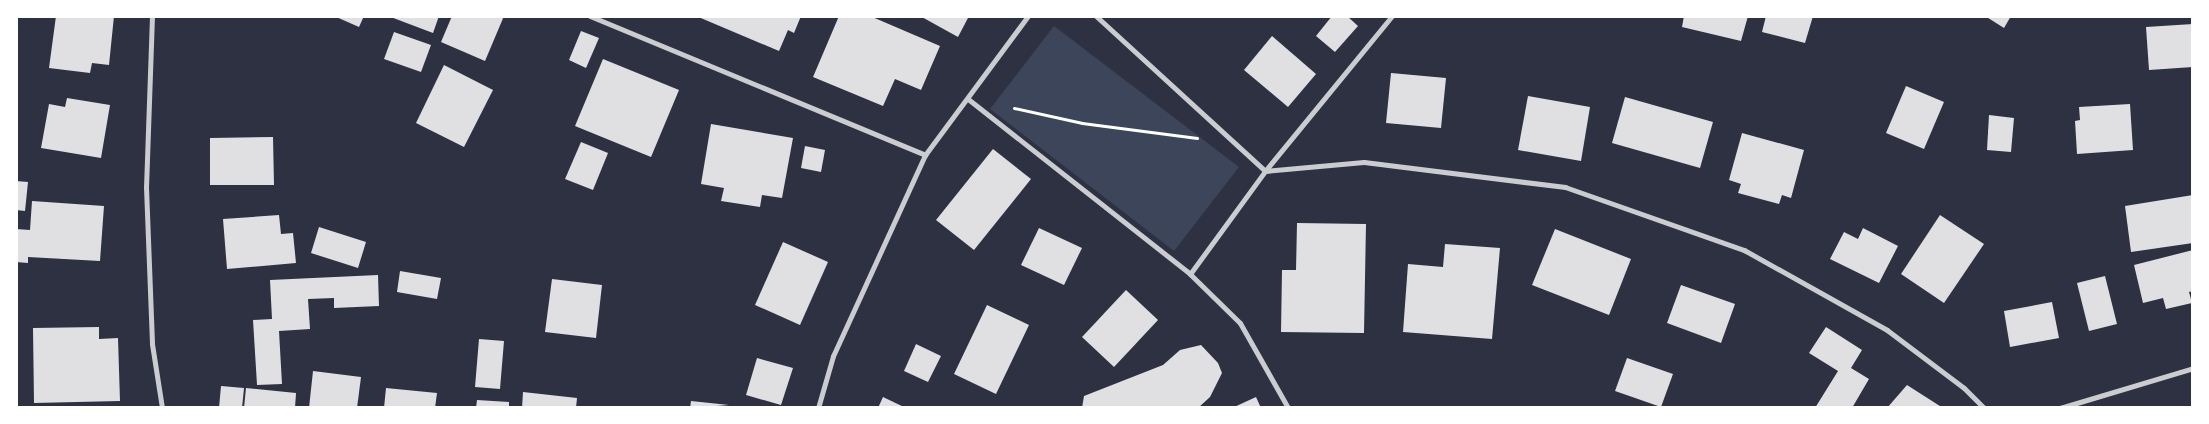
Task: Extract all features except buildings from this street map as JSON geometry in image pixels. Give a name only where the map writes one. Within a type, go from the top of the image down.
[{"type":"street","points":[[152,16],[147,197],[152,344],[162,408]]},
{"type":"street","points":[[590,16],[924,155]]},
{"type":"street","points":[[818,408],[833,356],[924,155],[1028,16]]},
{"type":"street","points":[[1096,16],[1265,170],[1364,162],[1565,187],[1744,250],[1888,330],[1964,388],[1984,408]]},
{"type":"street","points":[[1190,274],[1265,170],[1392,16]]},
{"type":"street","points":[[968,98],[1190,274],[1240,323],[1288,408]]},
{"type":"street","points":[[2060,408],[2193,368]]},
{"type":"path","points":[[1006,107],[1082,123],[1191,135],[1200,139]]},
{"type":"shaded area","points":[[1054,26],[1239,167],[1174,251],[990,109]]}]
